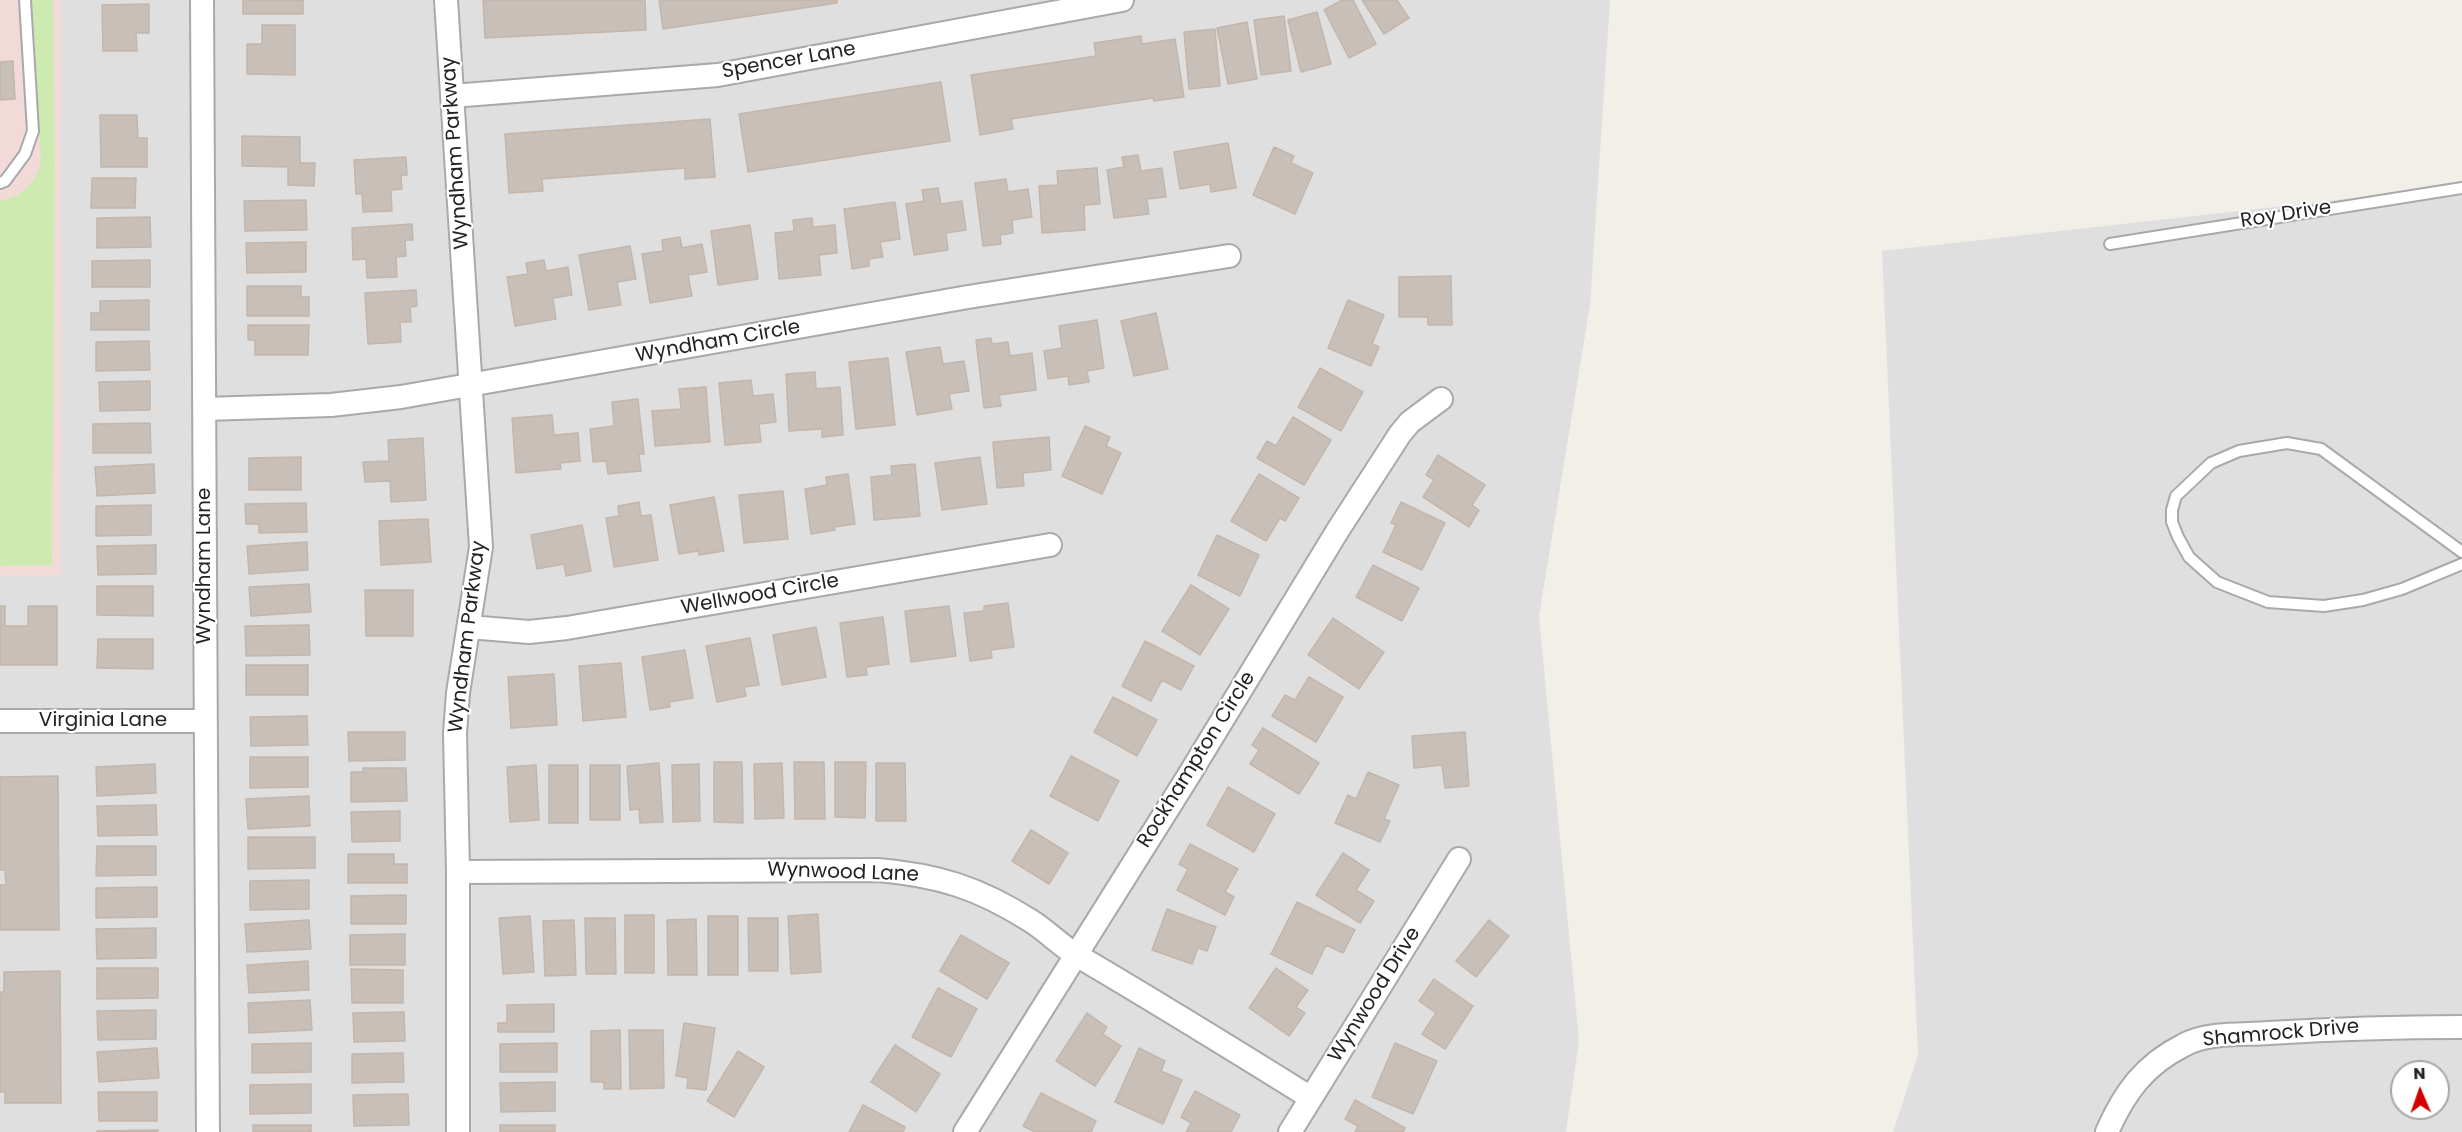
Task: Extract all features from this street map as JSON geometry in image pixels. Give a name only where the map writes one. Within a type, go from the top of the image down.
[{"type":"street","name":"Wyndham Lane","points":[[202,0],[208,1132]]},
{"type":"street","name":"Wyndham Parkway","points":[[446,0],[481,547],[458,693],[456,733],[458,1132]]},
{"type":"street","name":"Spencer Lane","points":[[452,96],[718,75],[1122,0]]},
{"type":"street","name":"Wyndham Circle","points":[[205,409],[332,405],[401,397],[968,297],[1229,256]]},
{"type":"street","name":"Rockhampton Circle","points":[[965,1132],[1189,775],[1338,530],[1400,434],[1410,422],[1441,399]]},
{"type":"street","name":"Wellwood Circle","points":[[469,627],[529,632],[567,628],[1050,545]]},
{"type":"street","name":"Virginia Lane","points":[[0,721],[205,721]]},
{"type":"street","name":"Wynwood Drive","points":[[1290,1132],[1460,859]]},
{"type":"street","name":"Wynwood Lane","points":[[458,872],[878,870],[909,873],[960,884],[997,901],[1032,922],[1075,954],[1311,1098]]},
{"type":"street","name":"Shamrock Drive","points":[[2107,1132],[2128,1090],[2146,1071],[2186,1044],[2215,1036],[2355,1028],[2462,1027]]},
{"type":"lane","points":[[0,183],[5,181],[25,154],[33,132],[25,0]]},
{"type":"lane","name":"Roy Drive","points":[[2110,244],[2462,188]]},
{"type":"lane","points":[[2462,552],[2321,449],[2287,443],[2239,451],[2211,463],[2176,496],[2172,510],[2172,522],[2189,557],[2217,582],[2268,602],[2324,606],[2364,600],[2402,589],[2462,564]]},
{"type":"shaded area","points":[[0,0],[61,0],[61,575],[0,576]]},
{"type":"shaded area","points":[[61,0],[1610,0],[1590,305],[1539,616],[1579,1040],[1566,1132],[0,1132],[0,576],[61,575]]},
{"type":"shaded area","points":[[2462,186],[2462,1132],[1893,1132],[1918,1055],[1882,251]]},
{"type":"green space","points":[[32,0],[53,0],[55,164],[52,565],[0,566],[0,200],[21,193],[35,177],[41,163]]},
{"type":"building","points":[[243,0],[303,0],[303,14],[243,14]]},
{"type":"building","points":[[483,0],[645,0],[646,30],[485,38]]},
{"type":"building","points":[[659,0],[837,0],[837,3],[663,29]]},
{"type":"building","points":[[1342,0],[1353,0],[1376,44],[1349,58],[1324,10]]},
{"type":"building","points":[[1362,0],[1397,0],[1409,18],[1384,34]]},
{"type":"building","points":[[149,4],[149,33],[136,33],[137,51],[103,51],[102,5]]},
{"type":"building","points":[[1317,12],[1331,64],[1301,72],[1288,20]]},
{"type":"building","points":[[1284,16],[1291,71],[1261,75],[1254,20]]},
{"type":"building","points":[[1247,22],[1257,79],[1228,84],[1217,28]]},
{"type":"building","points":[[262,25],[295,25],[295,75],[247,74],[247,44],[262,44]]},
{"type":"building","points":[[1215,29],[1220,86],[1189,89],[1184,32]]},
{"type":"building","points":[[1141,36],[1142,44],[1175,39],[1184,97],[1154,101],[1153,98],[1011,119],[1013,129],[980,135],[971,75],[1096,56],[1094,43]]},
{"type":"building","points":[[13,61],[15,99],[0,100],[0,62]]},
{"type":"building","points":[[941,82],[950,141],[748,172],[739,114]]},
{"type":"building","points":[[100,115],[137,115],[138,138],[147,138],[147,167],[101,167]]},
{"type":"building","points":[[710,119],[715,177],[685,179],[685,168],[542,179],[543,191],[509,193],[505,134]]},
{"type":"building","points":[[242,136],[300,137],[300,163],[315,163],[314,186],[288,185],[288,167],[242,166]]},
{"type":"building","points":[[1228,143],[1236,188],[1211,192],[1210,184],[1180,189],[1174,152]]},
{"type":"building","points":[[1274,147],[1294,156],[1291,163],[1313,173],[1295,214],[1253,195]]},
{"type":"building","points":[[1138,155],[1141,171],[1162,168],[1166,197],[1147,199],[1149,214],[1114,218],[1107,170],[1124,167],[1122,157]]},
{"type":"building","points":[[406,157],[407,175],[401,175],[402,189],[391,190],[392,211],[363,212],[362,194],[356,194],[354,160]]},
{"type":"building","points":[[1097,168],[1100,204],[1084,205],[1085,230],[1042,233],[1039,186],[1058,185],[1057,171]]},
{"type":"building","points":[[92,178],[136,178],[135,208],[91,208]]},
{"type":"building","points":[[1006,179],[1008,192],[1028,189],[1032,217],[1012,220],[1013,233],[1000,235],[1001,244],[983,246],[975,183]]},
{"type":"building","points":[[938,188],[941,204],[962,201],[966,230],[946,233],[948,250],[914,255],[906,204],[924,201],[922,190]]},
{"type":"building","points":[[306,200],[307,230],[245,231],[244,201]]},
{"type":"building","points":[[895,202],[900,239],[880,242],[883,257],[869,259],[869,266],[852,269],[844,209]]},
{"type":"building","points":[[150,217],[151,247],[97,248],[97,218]]},
{"type":"building","points":[[812,218],[813,227],[835,225],[837,253],[819,255],[821,275],[779,279],[775,233],[794,231],[793,220]]},
{"type":"building","points":[[412,224],[413,240],[405,240],[406,256],[396,257],[397,277],[367,278],[366,259],[353,260],[352,228]]},
{"type":"building","points":[[750,225],[758,279],[718,285],[711,231]]},
{"type":"building","points":[[680,237],[682,248],[702,244],[707,272],[688,275],[692,296],[650,303],[642,254],[663,251],[662,240]]},
{"type":"building","points":[[306,242],[306,272],[247,273],[246,243]]},
{"type":"building","points":[[630,246],[636,279],[617,282],[621,305],[589,310],[579,255]]},
{"type":"building","points":[[150,260],[150,287],[92,287],[92,261]]},
{"type":"building","points":[[544,260],[546,271],[568,267],[572,295],[553,298],[556,319],[515,326],[507,277],[528,274],[526,263]]},
{"type":"building","points":[[1451,276],[1452,325],[1428,325],[1428,317],[1399,317],[1399,277]]},
{"type":"building","points":[[247,286],[301,286],[301,297],[309,297],[309,316],[247,316]]},
{"type":"building","points":[[416,290],[417,306],[410,307],[411,322],[400,322],[401,342],[368,344],[365,293]]},
{"type":"building","points":[[149,300],[149,330],[91,330],[91,313],[100,313],[100,301]]},
{"type":"building","points":[[1348,300],[1384,315],[1372,344],[1379,347],[1371,366],[1328,348]]},
{"type":"building","points":[[1156,313],[1168,369],[1134,376],[1121,321]]},
{"type":"building","points":[[1097,320],[1104,368],[1087,371],[1089,382],[1069,385],[1068,376],[1048,379],[1044,351],[1062,348],[1059,326]]},
{"type":"building","points":[[248,325],[309,325],[308,355],[255,355],[255,340],[248,340]]},
{"type":"building","points":[[991,338],[992,344],[1008,342],[1010,356],[1032,353],[1036,390],[999,395],[1001,406],[984,408],[976,340]]},
{"type":"building","points":[[149,341],[150,370],[96,371],[96,342]]},
{"type":"building","points":[[940,347],[943,364],[964,361],[969,391],[949,394],[952,409],[917,415],[906,352]]},
{"type":"building","points":[[888,358],[895,425],[856,429],[849,362]]},
{"type":"building","points":[[1320,368],[1363,392],[1341,431],[1298,407]]},
{"type":"building","points":[[815,372],[816,389],[840,387],[843,435],[822,437],[822,429],[789,431],[786,374]]},
{"type":"building","points":[[751,380],[753,396],[773,394],[776,422],[759,424],[761,442],[725,445],[719,383]]},
{"type":"building","points":[[150,381],[150,410],[100,411],[99,382]]},
{"type":"building","points":[[706,387],[710,442],[655,446],[652,411],[681,409],[679,389]]},
{"type":"building","points":[[638,399],[644,454],[639,454],[641,471],[608,474],[606,461],[593,462],[590,429],[614,426],[612,402]]},
{"type":"building","points":[[552,415],[554,435],[578,433],[580,461],[560,463],[561,469],[516,473],[512,418]]},
{"type":"building","points":[[1293,417],[1331,440],[1304,485],[1257,458],[1267,441],[1276,446]]},
{"type":"building","points":[[150,423],[151,453],[93,453],[93,424]]},
{"type":"building","points":[[1085,426],[1110,437],[1106,446],[1121,453],[1102,494],[1062,476]]},
{"type":"building","points":[[1049,437],[1051,470],[1023,473],[1024,486],[997,488],[993,442]]},
{"type":"building","points":[[423,438],[426,500],[391,502],[390,481],[365,482],[363,462],[389,461],[388,440]]},
{"type":"building","points":[[1438,455],[1485,485],[1472,505],[1479,510],[1469,527],[1423,497],[1434,480],[1426,475]]},
{"type":"building","points":[[301,457],[301,490],[249,490],[249,458]]},
{"type":"building","points":[[980,457],[987,504],[942,510],[935,463]]},
{"type":"building","points":[[154,464],[155,493],[97,496],[95,467]]},
{"type":"building","points":[[915,464],[920,516],[874,520],[871,477],[892,475],[891,466]]},
{"type":"building","points":[[848,474],[855,524],[811,534],[805,489],[827,485],[826,477]]},
{"type":"building","points":[[1259,474],[1299,498],[1285,521],[1280,518],[1266,541],[1231,521]]},
{"type":"building","points":[[783,491],[788,539],[744,543],[739,495]]},
{"type":"building","points":[[714,497],[724,551],[699,555],[698,551],[679,554],[670,505]]},
{"type":"building","points":[[639,502],[641,516],[651,515],[658,560],[614,567],[606,518],[619,516],[618,506]]},
{"type":"building","points":[[1401,502],[1445,523],[1422,570],[1383,552],[1396,525],[1391,523]]},
{"type":"building","points":[[306,503],[307,532],[259,533],[259,524],[246,524],[245,504]]},
{"type":"building","points":[[151,505],[151,535],[96,536],[96,506]]},
{"type":"building","points":[[428,519],[431,562],[381,565],[379,521]]},
{"type":"building","points":[[582,525],[591,571],[566,576],[564,564],[537,569],[531,535]]},
{"type":"building","points":[[1217,535],[1259,555],[1240,596],[1198,575]]},
{"type":"building","points":[[307,542],[308,570],[249,574],[247,546]]},
{"type":"building","points":[[156,545],[156,574],[98,575],[97,546]]},
{"type":"building","points":[[1373,565],[1419,588],[1402,621],[1356,597]]},
{"type":"building","points":[[309,584],[311,612],[251,616],[249,587]]},
{"type":"building","points":[[1191,585],[1229,609],[1200,655],[1162,631]]},
{"type":"building","points":[[97,586],[153,586],[153,616],[97,615]]},
{"type":"building","points":[[365,590],[413,590],[413,636],[366,636]]},
{"type":"building","points":[[1008,603],[1014,647],[991,650],[992,658],[970,661],[964,613],[984,611],[984,606]]},
{"type":"building","points":[[0,606],[5,606],[5,626],[28,626],[28,606],[57,606],[57,665],[0,665]]},
{"type":"building","points":[[949,606],[956,656],[911,662],[905,611]]},
{"type":"building","points":[[883,617],[889,664],[866,667],[867,675],[847,677],[840,623]]},
{"type":"building","points":[[1333,618],[1384,652],[1359,689],[1308,655]]},
{"type":"building","points":[[309,625],[310,655],[246,656],[245,626]]},
{"type":"building","points":[[816,627],[826,677],[782,685],[773,635]]},
{"type":"building","points":[[750,638],[759,685],[744,687],[746,696],[717,702],[706,646]]},
{"type":"building","points":[[98,639],[153,639],[153,669],[97,668]]},
{"type":"building","points":[[1145,641],[1194,666],[1181,690],[1162,680],[1151,701],[1122,686]]},
{"type":"building","points":[[685,650],[693,698],[669,702],[670,707],[650,710],[642,657]]},
{"type":"building","points":[[621,663],[626,717],[583,721],[579,666]]},
{"type":"building","points":[[246,665],[308,665],[308,695],[246,695]]},
{"type":"building","points":[[554,674],[557,725],[511,728],[508,677]]},
{"type":"building","points":[[1309,677],[1343,697],[1316,742],[1272,716],[1285,695],[1295,700]]},
{"type":"building","points":[[1113,697],[1157,720],[1137,756],[1094,732]]},
{"type":"building","points":[[307,716],[308,745],[251,746],[250,717]]},
{"type":"building","points":[[1263,728],[1319,763],[1299,794],[1250,764],[1259,750],[1252,745]]},
{"type":"building","points":[[348,732],[405,732],[405,760],[349,761]]},
{"type":"building","points":[[1465,732],[1469,786],[1445,788],[1442,765],[1414,768],[1412,736]]},
{"type":"building","points":[[1071,756],[1119,781],[1098,821],[1050,796]]},
{"type":"building","points":[[250,757],[308,757],[308,787],[250,788]]},
{"type":"building","points":[[714,762],[742,762],[743,823],[714,822]]},
{"type":"building","points":[[794,762],[824,762],[825,819],[795,819]]},
{"type":"building","points":[[835,762],[866,762],[865,818],[835,817]]},
{"type":"building","points":[[659,763],[663,822],[640,823],[639,809],[630,810],[627,766]]},
{"type":"building","points":[[782,763],[784,818],[755,819],[754,764]]},
{"type":"building","points":[[876,763],[905,763],[906,821],[876,821]]},
{"type":"building","points":[[155,764],[156,793],[97,796],[96,767]]},
{"type":"building","points":[[699,764],[700,821],[673,822],[672,765]]},
{"type":"building","points":[[536,765],[539,820],[510,822],[507,767]]},
{"type":"building","points":[[549,765],[578,765],[578,823],[549,823]]},
{"type":"building","points":[[590,765],[620,765],[620,820],[590,820]]},
{"type":"building","points":[[363,768],[406,768],[407,801],[351,802],[351,772],[363,772]]},
{"type":"building","points":[[1368,772],[1399,785],[1384,819],[1390,821],[1380,842],[1335,823],[1348,795],[1356,799]]},
{"type":"building","points":[[58,776],[59,930],[0,930],[0,885],[6,885],[5,870],[0,870],[0,777]]},
{"type":"building","points":[[1228,787],[1275,814],[1254,852],[1207,825]]},
{"type":"building","points":[[309,796],[310,826],[248,829],[246,799]]},
{"type":"building","points":[[156,805],[157,835],[98,836],[97,806]]},
{"type":"building","points":[[400,811],[400,841],[352,842],[351,812]]},
{"type":"building","points":[[1031,830],[1068,853],[1049,884],[1012,861]]},
{"type":"building","points":[[248,837],[315,837],[315,868],[248,869]]},
{"type":"building","points":[[1190,844],[1238,869],[1225,892],[1234,897],[1225,915],[1177,890],[1188,869],[1179,864]]},
{"type":"building","points":[[97,846],[156,846],[156,875],[96,876]]},
{"type":"building","points":[[1343,853],[1369,870],[1356,890],[1374,901],[1360,923],[1316,895]]},
{"type":"building","points":[[348,854],[394,854],[394,864],[407,864],[407,883],[348,883]]},
{"type":"building","points":[[309,880],[309,909],[250,910],[250,881]]},
{"type":"building","points":[[157,887],[157,917],[96,918],[96,888]]},
{"type":"building","points":[[406,895],[406,924],[351,924],[351,896]]},
{"type":"building","points":[[1297,902],[1355,930],[1343,953],[1326,945],[1312,974],[1271,954]]},
{"type":"building","points":[[1167,909],[1216,927],[1207,951],[1198,948],[1192,964],[1152,950]]},
{"type":"building","points":[[818,914],[821,972],[791,974],[788,916]]},
{"type":"building","points":[[625,915],[654,915],[654,973],[625,973]]},
{"type":"building","points":[[530,916],[534,972],[503,974],[499,918]]},
{"type":"building","points":[[708,916],[738,916],[738,975],[708,975]]},
{"type":"building","points":[[585,918],[615,918],[616,974],[586,974]]},
{"type":"building","points":[[748,918],[778,918],[778,971],[749,971]]},
{"type":"building","points":[[696,919],[697,975],[668,975],[667,920]]},
{"type":"building","points":[[309,920],[311,949],[247,952],[245,924]]},
{"type":"building","points":[[574,920],[576,975],[545,976],[543,921]]},
{"type":"building","points":[[1489,920],[1509,936],[1476,977],[1456,961]]},
{"type":"building","points":[[156,928],[156,958],[97,959],[96,929]]},
{"type":"building","points":[[405,934],[405,965],[350,965],[350,935]]},
{"type":"building","points":[[961,935],[1009,963],[987,999],[940,971]]},
{"type":"building","points":[[308,961],[309,990],[249,993],[247,965]]},
{"type":"building","points":[[97,968],[158,968],[158,998],[97,999]]},
{"type":"building","points":[[1276,968],[1308,990],[1296,1007],[1305,1013],[1289,1036],[1249,1008]]},
{"type":"building","points":[[351,969],[403,970],[403,1003],[352,1003]]},
{"type":"building","points":[[60,971],[61,1103],[5,1103],[5,1092],[0,1092],[0,992],[4,992],[4,972]]},
{"type":"building","points":[[1434,979],[1473,1006],[1445,1049],[1422,1034],[1436,1013],[1419,1001]]},
{"type":"building","points":[[938,988],[977,1009],[951,1057],[912,1037]]},
{"type":"building","points":[[310,1000],[312,1030],[249,1033],[248,1003]]},
{"type":"building","points":[[554,1004],[554,1032],[498,1032],[498,1023],[507,1023],[507,1005]]},
{"type":"building","points":[[156,1010],[156,1039],[98,1040],[97,1011]]},
{"type":"building","points":[[404,1012],[405,1041],[354,1042],[353,1013]]},
{"type":"building","points":[[1087,1013],[1107,1027],[1103,1034],[1121,1046],[1095,1086],[1056,1061]]},
{"type":"building","points":[[684,1023],[715,1028],[706,1090],[687,1088],[688,1078],[676,1076]]},
{"type":"building","points":[[620,1030],[621,1089],[604,1089],[604,1082],[591,1082],[591,1031]]},
{"type":"building","points":[[629,1030],[663,1030],[664,1088],[630,1089]]},
{"type":"building","points":[[311,1043],[311,1072],[252,1073],[252,1044]]},
{"type":"building","points":[[557,1043],[557,1072],[500,1072],[500,1044]]},
{"type":"building","points":[[1395,1043],[1437,1061],[1413,1114],[1372,1097]]},
{"type":"building","points":[[895,1045],[940,1074],[916,1112],[871,1082]]},
{"type":"building","points":[[157,1048],[159,1078],[99,1082],[97,1052]]},
{"type":"building","points":[[1139,1048],[1165,1061],[1161,1071],[1182,1080],[1163,1124],[1115,1102]]},
{"type":"building","points":[[738,1051],[764,1067],[734,1117],[707,1101]]},
{"type":"building","points":[[403,1053],[404,1082],[352,1083],[352,1054]]},
{"type":"building","points":[[555,1082],[555,1111],[501,1112],[500,1083]]},
{"type":"building","points":[[311,1084],[311,1113],[250,1114],[250,1085]]},
{"type":"building","points":[[1195,1091],[1240,1115],[1231,1132],[1186,1132],[1191,1123],[1181,1117]]},
{"type":"building","points":[[98,1092],[157,1092],[157,1121],[99,1121]]},
{"type":"building","points":[[1041,1093],[1096,1121],[1091,1132],[1035,1132],[1023,1126]]},
{"type":"building","points":[[408,1094],[409,1125],[354,1126],[353,1095]]},
{"type":"building","points":[[1355,1100],[1405,1128],[1403,1132],[1355,1132],[1358,1126],[1345,1119]]},
{"type":"building","points":[[863,1105],[905,1127],[903,1132],[849,1132]]},
{"type":"building","points":[[253,1125],[311,1125],[311,1132],[253,1132]]},
{"type":"building","points":[[500,1125],[555,1125],[555,1132],[500,1132]]},
{"type":"building","points":[[158,1130],[158,1132],[97,1132],[97,1131]]}]
